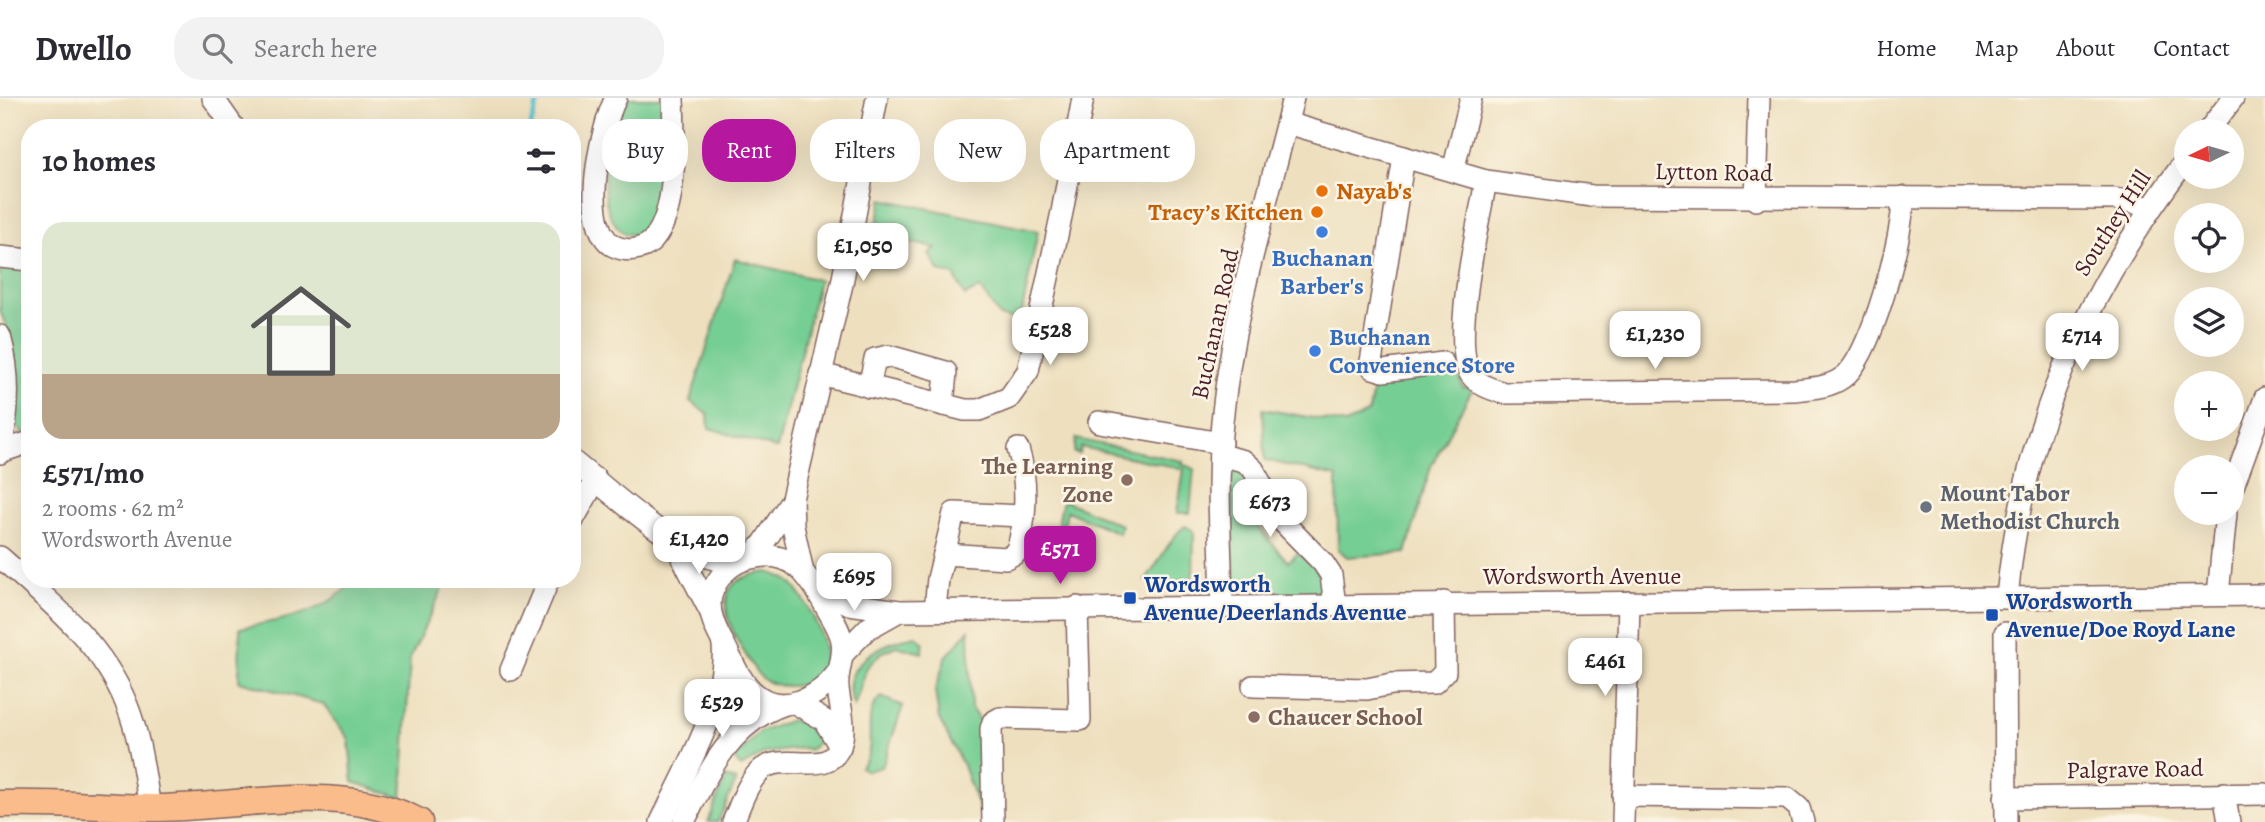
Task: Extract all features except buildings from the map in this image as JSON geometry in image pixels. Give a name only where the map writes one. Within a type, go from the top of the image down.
[{"type":"main road","points":[[0,804],[60,813],[332,800],[391,810],[419,822]]},
{"type":"street","points":[[213,98],[228,119]]},
{"type":"street","points":[[616,98],[608,113],[599,149],[597,217],[603,236],[614,247],[627,250],[643,247],[653,240],[663,222],[673,175],[676,138],[673,98]]},
{"type":"street","points":[[733,822],[759,771],[775,761],[820,763],[831,759],[840,747],[844,719],[837,627],[816,587],[802,568],[793,526],[792,499],[869,154],[877,98]]},
{"type":"street","points":[[820,374],[965,410],[995,405],[1009,398],[1028,371],[1083,98]]},
{"type":"street","name":"Buchanan Road","points":[[1222,606],[1221,449],[1230,359],[1293,98]]},
{"type":"street","points":[[1453,171],[1471,98]]},
{"type":"street","points":[[1756,200],[1759,98]]},
{"type":"street","points":[[2217,119],[2233,98]]},
{"type":"street","name":"Lytton Road","points":[[1287,123],[1486,181],[1592,196],[1756,200],[1903,197],[2114,199],[2134,202],[2149,209]]},
{"type":"street","points":[[1404,157],[1371,362],[1373,368],[1383,370],[1443,363]]},
{"type":"street","name":"Southey Hill","points":[[2007,598],[2019,501],[2045,411],[2090,308],[2149,209],[2174,176]]},
{"type":"street","points":[[1486,181],[1463,326],[1463,355],[1470,372],[1485,388],[1504,393],[1795,390],[1824,387],[1843,378],[1859,361],[1891,267],[1904,221],[1903,197]]},
{"type":"street","points":[[0,257],[21,259]]},
{"type":"street","points":[[0,336],[8,375],[8,403],[0,452],[21,445]]},
{"type":"street","points":[[869,387],[875,359],[888,356],[946,372],[943,405]]},
{"type":"street","points":[[2244,456],[2265,398]]},
{"type":"street","points":[[1099,422],[1221,449],[1244,461],[1253,469],[1281,520],[1331,575],[1335,605]]},
{"type":"street","points":[[944,554],[1012,557],[1020,541],[1025,482],[1018,449]]},
{"type":"street","points":[[581,468],[672,538],[720,562],[742,561],[765,555],[778,556],[802,568]]},
{"type":"street","points":[[581,506],[596,479]]},
{"type":"street","points":[[711,612],[710,598],[716,583],[725,571],[763,544],[792,499]]},
{"type":"street","points":[[935,610],[954,513],[1023,516]]},
{"type":"street","points":[[2218,595],[2225,525]]},
{"type":"street","points":[[672,538],[743,681],[754,694],[769,702],[790,703],[824,720],[840,747]]},
{"type":"street","points":[[0,557],[21,577]]},
{"type":"street","name":"Wordsworth Avenue","points":[[816,587],[849,604],[899,611],[1444,602],[2265,595]]},
{"type":"street","points":[[33,588],[75,628],[110,669],[127,704],[139,744],[150,808]]},
{"type":"street","points":[[511,670],[544,588]]},
{"type":"street","points":[[1253,686],[1367,689],[1392,684],[1434,683],[1445,671],[1444,602]]},
{"type":"street","points":[[1623,822],[1629,602]]},
{"type":"street","points":[[993,822],[990,729],[993,722],[1000,718],[1080,720],[1077,607]]},
{"type":"street","name":"Wordsworth Avenue","points":[[840,663],[867,629],[899,611]]},
{"type":"street","points":[[2005,633],[2006,822]]},
{"type":"street","points":[[661,822],[717,693],[724,664],[723,644]]},
{"type":"street","points":[[684,822],[702,784],[735,734],[754,718],[790,703],[812,698],[827,688],[840,663]]},
{"type":"street","points":[[2224,793],[2229,822]]},
{"type":"street","name":"Palgrave Road","points":[[2005,798],[2265,794]]},
{"type":"street","points":[[1623,796],[1787,798],[1799,808],[1803,822]]},
{"type":"green space","points":[[626,98],[665,98],[666,119],[618,119]]},
{"type":"green space","points":[[605,182],[662,182],[651,226],[638,234],[625,234],[614,221],[607,206]]},
{"type":"green space","points":[[882,199],[1038,231],[1020,322],[999,316],[980,288],[965,296],[954,275],[939,271],[929,254],[936,248],[875,235]]},
{"type":"green space","points":[[735,259],[819,280],[777,449],[709,428],[708,414],[690,401]]},
{"type":"green space","points":[[0,267],[21,268],[21,432],[13,422],[14,363],[7,328],[0,311]]},
{"type":"green space","points":[[1452,368],[1458,371],[1463,388],[1473,388],[1431,466],[1406,553],[1347,557],[1338,549],[1337,477],[1265,460],[1263,409],[1346,424],[1369,412],[1375,376]]},
{"type":"green space","points":[[1076,439],[1183,461],[1182,464],[1194,469],[1190,513],[1177,513],[1184,469],[1081,447],[1079,454],[1074,453]]},
{"type":"green space","points":[[1237,471],[1245,474],[1261,512],[1252,520],[1288,562],[1298,553],[1315,566],[1322,581],[1318,592],[1260,594],[1250,591],[1234,577],[1230,476]]},
{"type":"green space","points":[[1063,500],[1121,525],[1119,533],[1067,511],[1064,525],[1058,524]]},
{"type":"green space","points":[[1185,526],[1194,531],[1193,576],[1186,581],[1145,581],[1174,537]]},
{"type":"green space","points":[[768,572],[792,584],[808,608],[822,639],[825,655],[823,669],[814,679],[799,685],[775,685],[760,676],[730,625],[726,600],[730,590],[737,582],[750,575]]},
{"type":"green space","points":[[346,588],[443,588],[410,658],[402,798],[353,782],[349,739],[323,704],[239,681],[240,628],[302,614]]},
{"type":"green space","points":[[969,630],[971,708],[982,725],[981,815],[962,763],[939,719],[935,690],[946,657]]},
{"type":"green space","points":[[916,636],[924,643],[922,653],[896,646],[881,653],[867,667],[854,707],[850,692],[851,679],[857,667],[890,643]]},
{"type":"green space","points":[[881,697],[903,706],[882,767],[867,771],[860,767],[869,751],[871,713]]},
{"type":"green space","points":[[791,720],[803,723],[811,732],[818,729],[815,746],[809,750],[804,748],[765,753],[741,767],[734,759],[760,732]]},
{"type":"green space","points":[[726,777],[736,781],[718,822],[708,822]]},
{"type":"waterway","points":[[533,119],[539,98]]},
{"type":"place","name":"Nayab's","points":[[1322,191]]},
{"type":"place","name":"Tracy’s Kitchen","points":[[1317,212]]},
{"type":"place","name":"Buchanan Barber's","points":[[1322,232]]},
{"type":"place","name":"Buchanan Convenience Store","points":[[1315,351]]},
{"type":"place","name":"The Learning Zone","points":[[1127,480]]},
{"type":"place","name":"Mount Tabor Methodist Church","points":[[1926,507]]},
{"type":"place","name":"Wordsworth Avenue/Deerlands Avenue","points":[[1130,598]]},
{"type":"place","name":"Wordsworth Avenue/Doe Royd Lane","points":[[1992,615]]},
{"type":"place","name":"Chaucer School","points":[[1254,717]]}]
